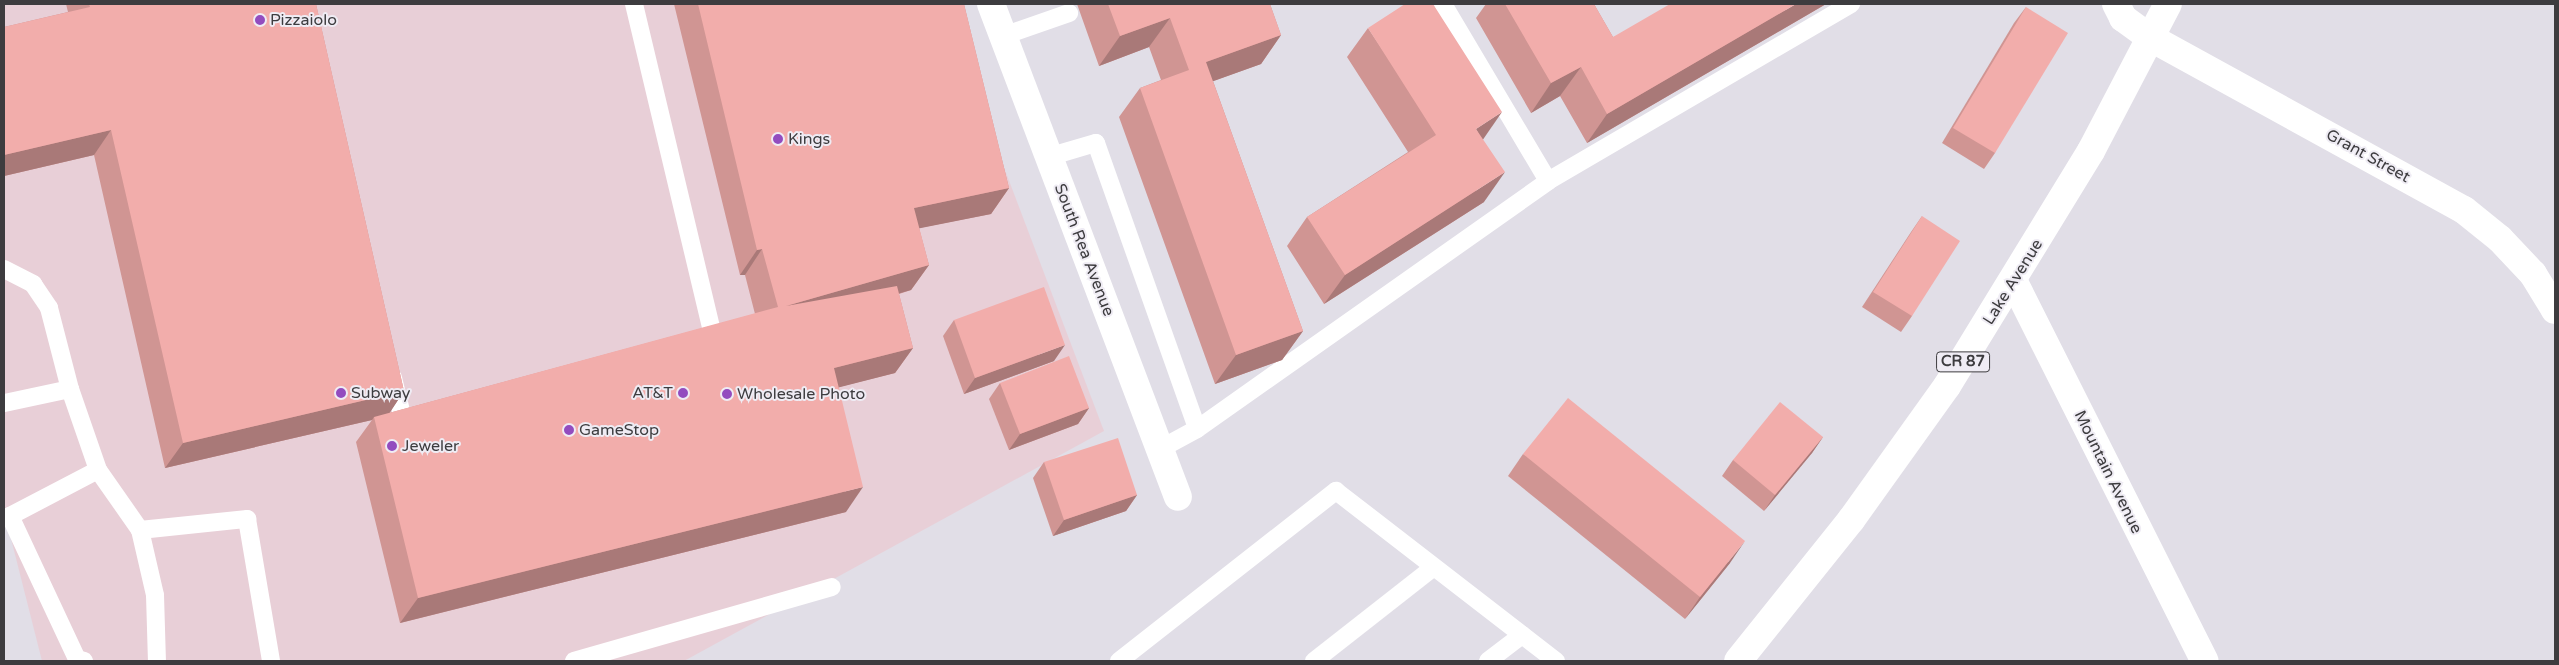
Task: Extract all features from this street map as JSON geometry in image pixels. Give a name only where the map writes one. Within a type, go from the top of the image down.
[{"type":"street","name":"South Rea Avenue","points":[[991,4],[1178,497]]},
{"type":"street","name":"Grant Street","points":[[2116,4],[2123,18],[2151,38],[2464,210],[2533,274],[2555,310]]},
{"type":"street","name":"Lake Avenue","points":[[1738,661],[1852,520],[1947,386],[2014,282],[2151,38],[2168,4]]},
{"type":"street","name":"Mountain Avenue","points":[[2014,282],[2205,661]]},
{"type":"lane","points":[[634,4],[714,340],[685,347]]},
{"type":"lane","points":[[1444,4],[1548,181]]},
{"type":"lane","points":[[1160,449],[1197,429],[1548,181],[1851,4]]},
{"type":"lane","points":[[1003,36],[1069,13]]},
{"type":"lane","points":[[1048,156],[1096,142],[1197,429]]},
{"type":"lane","points":[[4,269],[33,284],[49,308],[70,389],[98,470],[140,530],[155,595],[157,661]]},
{"type":"lane","points":[[389,361],[403,419],[439,410]]},
{"type":"lane","points":[[4,403],[70,389]]},
{"type":"lane","points":[[84,661],[77,659],[10,516],[98,470]]},
{"type":"lane","points":[[1119,661],[1336,491],[1556,661]]},
{"type":"lane","points":[[140,530],[247,519],[271,661]]},
{"type":"lane","points":[[1314,661],[1434,567]]},
{"type":"lane","points":[[574,661],[832,587]]},
{"type":"lane","points":[[1488,661],[1522,634]]},
{"type":"shaded area","points":[[4,4],[942,4],[1104,431],[684,661],[42,661],[4,511]]},
{"type":"building","points":[[89,4],[316,4],[404,391],[183,443],[111,130],[4,155],[4,27],[90,7]]},
{"type":"building","points":[[698,4],[964,4],[1009,188],[914,208],[929,265],[786,306],[897,286],[913,348],[834,368],[863,487],[418,598],[374,417],[778,307],[762,249],[757,250]]},
{"type":"building","points":[[1108,4],[1270,4],[1281,35],[1206,62],[1303,331],[1236,355],[1140,88],[1189,70],[1170,18],[1120,36]]},
{"type":"building","points":[[1405,4],[1433,4],[1502,112],[1476,129],[1505,172],[1345,275],[1307,217],[1436,135],[1368,28]]},
{"type":"building","points":[[1505,4],[1594,4],[1613,37],[1670,4],[1796,4],[1607,114],[1581,67],[1551,83]]},
{"type":"building","points":[[2026,7],[2068,33],[1995,153],[1953,128]]},
{"type":"building","points":[[1922,216],[1960,241],[1912,316],[1873,292]]},
{"type":"building","points":[[1044,287],[1065,345],[975,378],[954,320]]},
{"type":"building","points":[[1069,356],[1089,408],[1020,434],[1000,383]]},
{"type":"building","points":[[1568,398],[1745,541],[1700,597],[1523,454]]},
{"type":"building","points":[[1780,402],[1823,437],[1775,495],[1733,460]]},
{"type":"building","points":[[1118,438],[1137,495],[1064,520],[1044,462]]},
{"type":"place","name":"Pizzaiolo","points":[[260,20]]},
{"type":"place","name":"Kings","points":[[778,139]]},
{"type":"place","name":"Subway","points":[[341,393]]},
{"type":"place","name":"AT&T","points":[[683,393]]},
{"type":"place","name":"Wholesale Photo","points":[[727,394]]},
{"type":"place","name":"GameStop","points":[[569,430]]},
{"type":"place","name":"Jeweler","points":[[392,446]]}]
